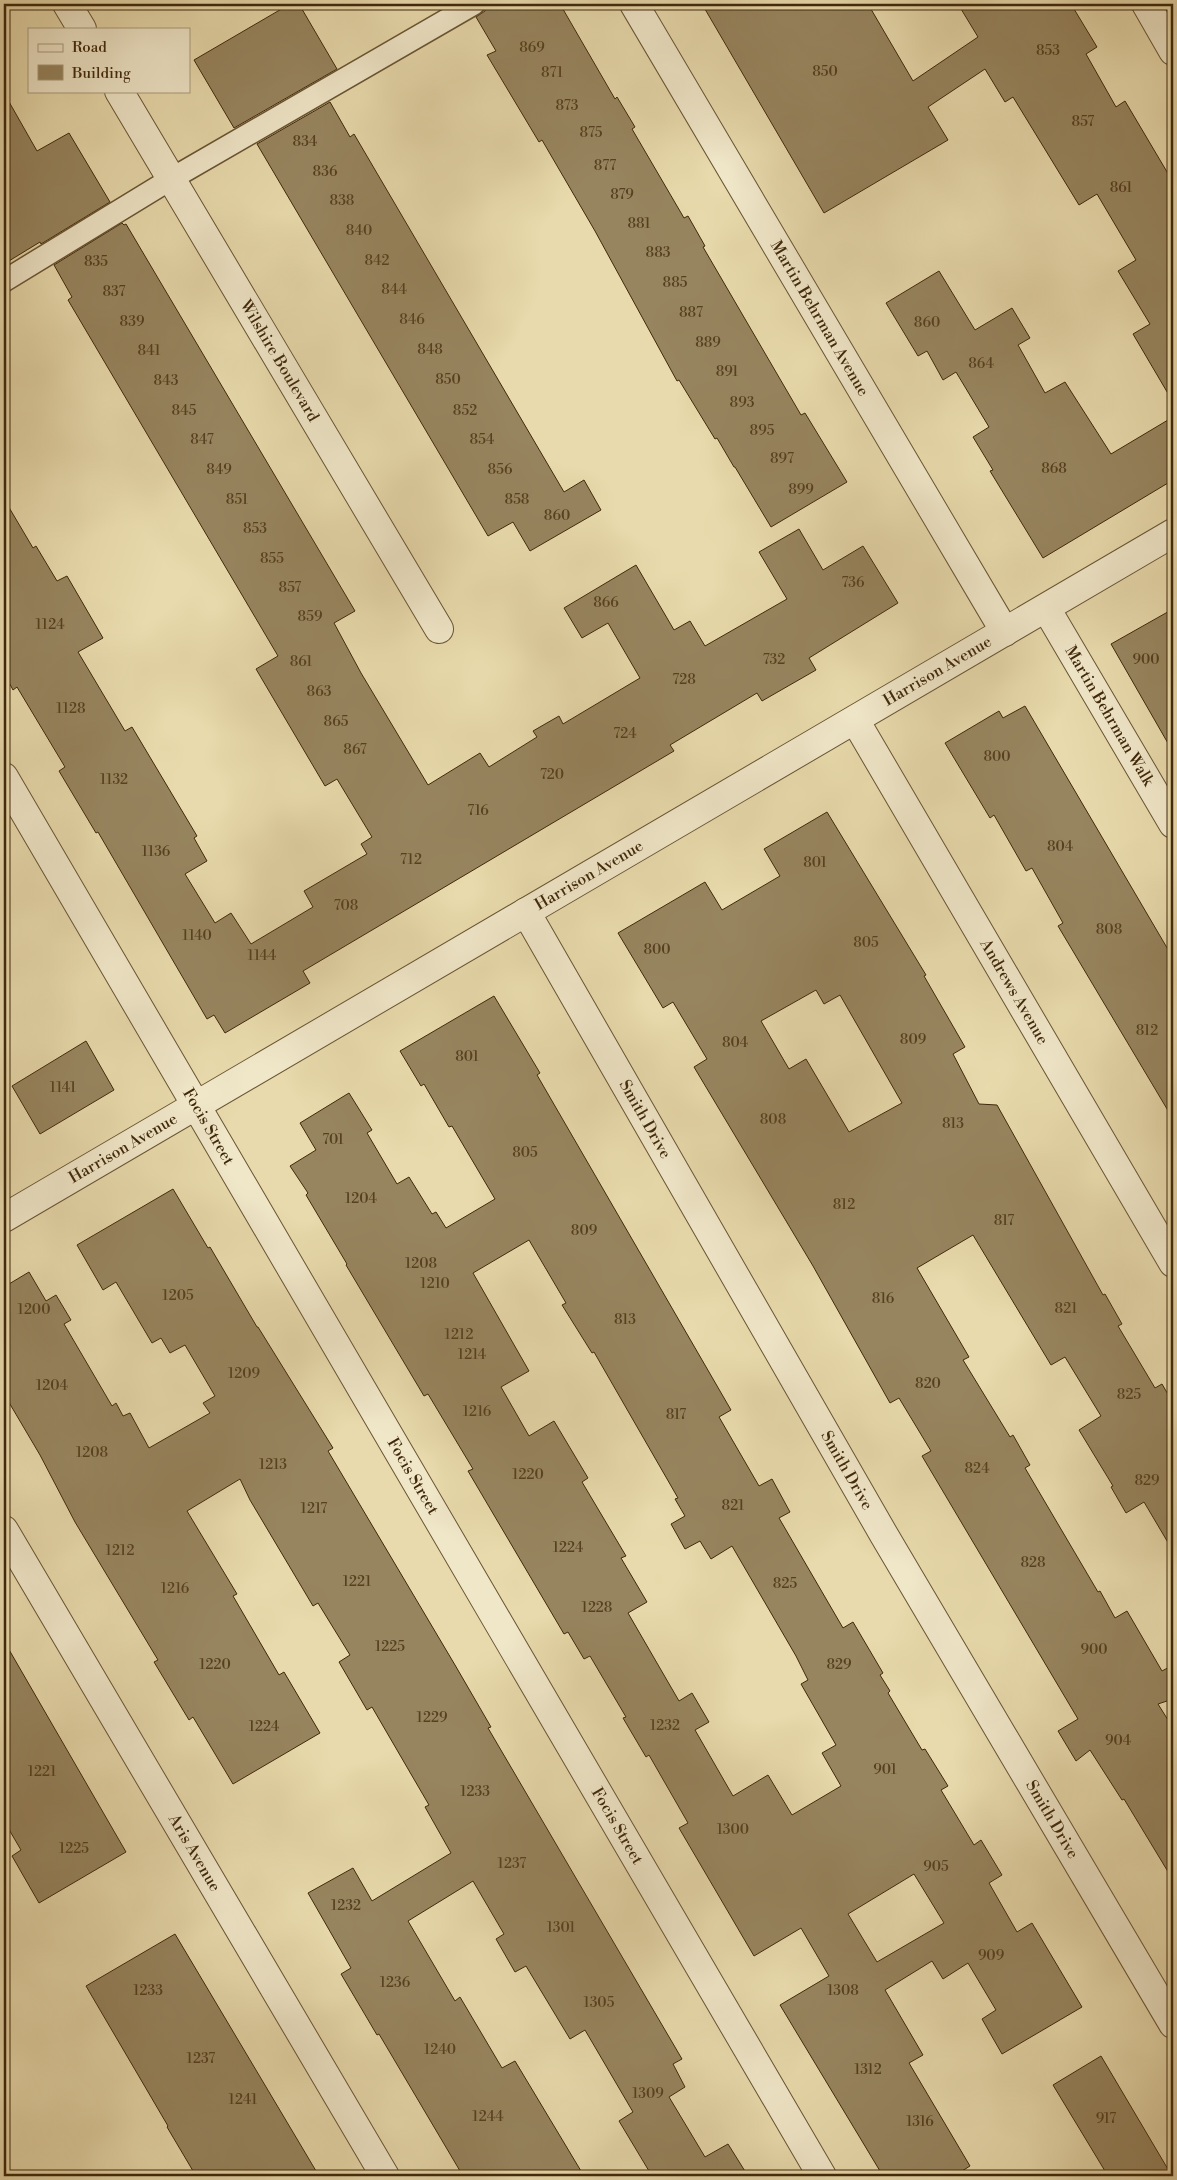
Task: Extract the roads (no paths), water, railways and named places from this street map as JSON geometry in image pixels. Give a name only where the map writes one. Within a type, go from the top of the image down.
[{"type":"street","points":[[67,4],[81,28]]},
{"type":"street","name":"Martin Behrman Avenue","points":[[634,4],[1005,632]]},
{"type":"street","points":[[1146,4],[1173,51]]},
{"type":"street","name":"Wilshire Boulevard","points":[[120,92],[439,629]]},
{"type":"street","name":"Harrison Avenue","points":[[4,1218],[1173,533]]},
{"type":"street","name":"Martin Behrman Walk","points":[[1046,608],[1173,824]]},
{"type":"street","name":"Andrews Avenue","points":[[855,720],[1173,1263]]},
{"type":"street","name":"Focis Street","points":[[4,777],[822,2176]]},
{"type":"street","name":"Smith Drive","points":[[526,912],[889,1543],[1173,2024]]},
{"type":"street","name":"Aris Avenue","points":[[4,1530],[385,2176]]},
{"type":"lane","points":[[4,281],[171,179],[474,4]]}]
